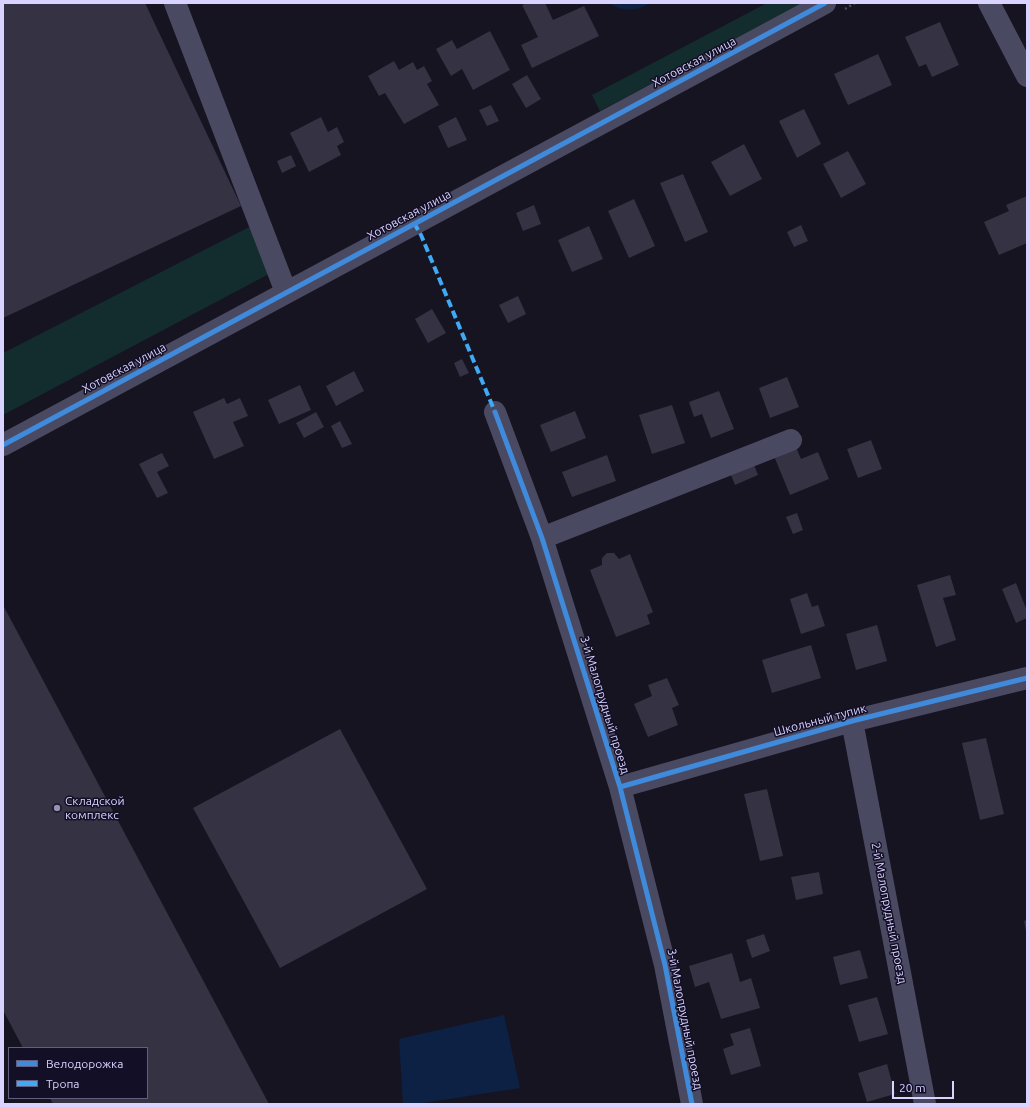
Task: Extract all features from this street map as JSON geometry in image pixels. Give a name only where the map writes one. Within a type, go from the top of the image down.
[{"type":"street","points":[[175,3],[286,292]]},
{"type":"street","name":"Хотовская улица","points":[[3,445],[825,3]]},
{"type":"street","points":[[989,3],[1027,76]]},
{"type":"street","name":"3-й Малопрудный проезд","points":[[495,412],[542,538],[620,786],[665,965],[692,1104]]},
{"type":"street","points":[[542,538],[791,440]]},
{"type":"street","name":"Школьный тупик","points":[[620,786],[852,721],[1027,678]]},
{"type":"street","name":"2-й Малопрудный проезд","points":[[852,721],[925,1104]]},
{"type":"green space","points":[[767,3],[804,3],[600,111],[592,95]]},
{"type":"green space","points":[[251,226],[269,274],[3,415],[3,353]]},
{"type":"water","points":[[609,3],[650,3],[640,8],[630,10],[619,8]]},
{"type":"water","points":[[504,1015],[520,1088],[417,1104],[403,1104],[399,1039]]},
{"type":"building","points":[[3,3],[145,3],[241,206],[3,318]]},
{"type":"building","points":[[527,3],[545,3],[553,20],[584,6],[599,36],[532,68],[521,45],[538,37],[522,5]]},
{"type":"building","points":[[940,22],[959,65],[932,77],[926,64],[919,67],[905,37]]},
{"type":"building","points":[[490,31],[510,70],[473,90],[462,69],[451,76],[436,49],[452,40],[457,49]]},
{"type":"building","points":[[878,54],[892,85],[848,105],[834,74]]},
{"type":"building","points":[[394,61],[399,70],[413,62],[417,70],[424,66],[432,81],[427,84],[439,105],[404,124],[385,93],[379,96],[368,76]]},
{"type":"building","points":[[527,75],[541,99],[526,108],[512,84]]},
{"type":"building","points":[[491,105],[499,121],[487,126],[479,110]]},
{"type":"building","points":[[804,109],[821,144],[797,158],[779,121]]},
{"type":"building","points":[[321,117],[328,132],[337,127],[344,142],[337,146],[341,155],[309,172],[290,133]]},
{"type":"building","points":[[456,117],[467,140],[448,148],[438,126]]},
{"type":"building","points":[[744,144],[762,179],[730,196],[711,162]]},
{"type":"building","points":[[848,151],[866,184],[841,198],[823,164]]},
{"type":"building","points":[[291,155],[296,166],[282,173],[277,161]]},
{"type":"building","points":[[683,174],[708,232],[685,242],[660,183]]},
{"type":"building","points":[[1027,196],[1027,243],[999,255],[984,222],[1009,211],[1006,205]]},
{"type":"building","points":[[634,199],[655,246],[629,258],[608,211]]},
{"type":"building","points":[[534,205],[541,224],[523,231],[516,213]]},
{"type":"building","points":[[801,225],[808,241],[794,247],[787,232]]},
{"type":"building","points":[[589,226],[603,259],[572,272],[558,240]]},
{"type":"building","points":[[518,296],[526,314],[508,323],[499,305]]},
{"type":"building","points":[[432,309],[446,333],[428,343],[415,319]]},
{"type":"building","points":[[462,359],[469,373],[460,377],[454,363]]},
{"type":"building","points":[[354,371],[364,391],[336,406],[326,386]]},
{"type":"building","points":[[787,377],[799,407],[770,418],[759,388]]},
{"type":"building","points":[[300,385],[311,410],[279,424],[268,400]]},
{"type":"building","points":[[719,391],[734,429],[711,438],[702,414],[694,417],[689,402]]},
{"type":"building","points":[[224,398],[227,404],[240,398],[248,416],[233,422],[244,446],[214,459],[193,412]]},
{"type":"building","points":[[672,405],[685,443],[652,454],[639,415]]},
{"type":"building","points":[[575,411],[586,438],[551,452],[540,425]]},
{"type":"building","points":[[316,412],[324,427],[304,438],[296,423]]},
{"type":"building","points":[[340,421],[352,444],[342,448],[331,426]]},
{"type":"building","points":[[871,440],[882,469],[858,478],[847,449]]},
{"type":"building","points":[[796,447],[801,459],[818,452],[829,479],[790,495],[774,456]]},
{"type":"building","points":[[162,453],[169,466],[157,472],[168,493],[157,498],[139,464]]},
{"type":"building","points":[[607,455],[616,481],[572,497],[562,472]]},
{"type":"building","points":[[754,465],[758,475],[735,485],[731,475]]},
{"type":"building","points":[[797,513],[803,530],[793,534],[786,517]]},
{"type":"building","points":[[607,553],[614,553],[619,559],[630,554],[653,612],[647,615],[650,624],[616,637],[590,570],[602,565],[602,558]]},
{"type":"building","points":[[950,575],[956,595],[943,598],[956,640],[936,647],[917,585]]},
{"type":"building","points":[[1016,583],[1027,611],[1027,618],[1016,623],[1002,589]]},
{"type":"building","points":[[807,593],[812,607],[818,605],[825,626],[801,634],[790,599]]},
{"type":"building","name":"Складской комплекс","points":[[3,605],[269,1104],[53,1104],[50,1099],[148,1099],[148,1047],[22,1047],[3,1010]]},
{"type":"building","points":[[877,625],[887,661],[856,670],[846,634]]},
{"type":"building","points":[[811,645],[821,678],[772,693],[762,660]]},
{"type":"building","points":[[667,678],[679,705],[672,708],[678,725],[648,737],[634,704],[652,696],[648,685]]},
{"type":"building","points":[[340,729],[427,889],[280,968],[193,808]]},
{"type":"building","points":[[986,738],[1004,814],[980,820],[962,743]]},
{"type":"building","points":[[767,789],[783,856],[760,861],[744,794]]},
{"type":"building","points":[[819,872],[823,894],[796,900],[791,877]]},
{"type":"building","points":[[1027,920],[1027,931],[1026,931],[1024,921]]},
{"type":"building","points":[[764,934],[770,951],[752,958],[746,940]]},
{"type":"building","points":[[860,950],[868,978],[840,985],[833,957]]},
{"type":"building","points":[[732,953],[740,982],[751,978],[760,1008],[721,1019],[709,982],[695,987],[689,966]]},
{"type":"building","points":[[877,997],[888,1034],[859,1042],[848,1005]]},
{"type":"building","points":[[750,1028],[761,1066],[731,1075],[723,1049],[734,1045],[730,1034]]},
{"type":"building","points":[[887,1064],[895,1094],[867,1102],[858,1073]]},
{"type":"marked path","points":[[414,223],[421,235],[495,412]]},
{"type":"cycle path","points":[[3,445],[825,3]]},
{"type":"cycle path","points":[[495,412],[542,538],[620,787],[665,965],[692,1104]]},
{"type":"cycle path","points":[[620,787],[852,721],[1027,678]]},
{"type":"place","name":"Складской комплекс","points":[[57,808]]}]
